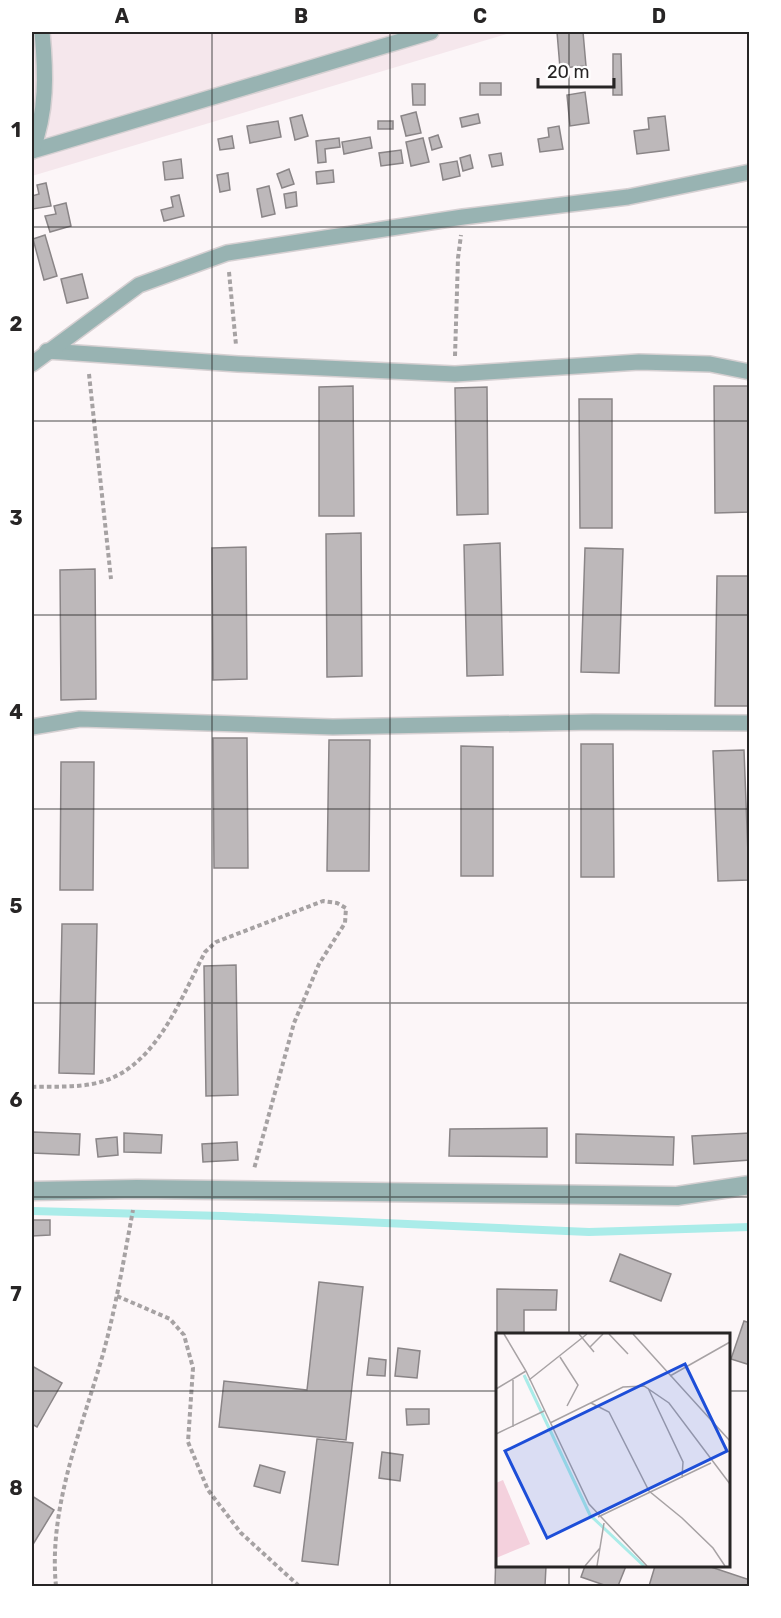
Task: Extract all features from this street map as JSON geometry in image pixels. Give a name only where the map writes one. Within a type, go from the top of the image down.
[{"type":"street","points":[[32,1191],[137,1189],[677,1196],[750,1185]]},
{"type":"lane","points":[[32,151],[41,127],[46,72],[42,32]]},
{"type":"lane","points":[[32,151],[431,32]]},
{"type":"lane","points":[[32,364],[139,285],[227,253],[464,216],[628,197],[750,172]]},
{"type":"lane","points":[[47,351],[238,364],[455,374],[639,362],[710,364],[750,372]]},
{"type":"lane","points":[[32,727],[80,719],[333,728],[594,722],[750,723]]},
{"type":"path","points":[[455,374],[458,258],[464,216]]},
{"type":"path","points":[[227,253],[238,364]]},
{"type":"path","points":[[86,352],[111,579]]},
{"type":"path","points":[[32,1087],[90,1084],[114,1077],[138,1061],[161,1035],[205,952],[216,942],[323,901],[337,903],[346,908],[345,923],[319,964],[294,1023],[248,1190]]},
{"type":"path","points":[[56,1587],[54,1568],[58,1523],[67,1476],[104,1351],[137,1189]]},
{"type":"path","points":[[117,1296],[170,1319],[184,1335],[193,1368],[188,1442],[208,1490],[241,1533],[299,1587]]},
{"type":"shaded area","points":[[32,32],[513,32],[32,176]]},
{"type":"building","points":[[557,32],[583,32],[586,66],[560,68]]},
{"type":"building","points":[[613,54],[621,54],[622,95],[613,95]]},
{"type":"building","points":[[480,83],[501,83],[501,95],[480,95]]},
{"type":"building","points":[[412,84],[425,84],[425,105],[413,105]]},
{"type":"building","points":[[585,92],[589,123],[570,126],[567,95]]},
{"type":"building","points":[[416,112],[421,133],[406,136],[401,116]]},
{"type":"building","points":[[478,114],[480,123],[462,127],[460,118]]},
{"type":"building","points":[[302,115],[308,136],[295,140],[290,118]]},
{"type":"building","points":[[665,116],[669,150],[637,154],[634,131],[649,129],[648,118]]},
{"type":"building","points":[[278,121],[281,137],[250,143],[247,126]]},
{"type":"building","points":[[378,121],[393,121],[393,129],[378,129]]},
{"type":"building","points":[[559,126],[563,149],[540,152],[538,139],[549,137],[548,128]]},
{"type":"building","points":[[438,135],[442,147],[432,150],[429,138]]},
{"type":"building","points":[[232,136],[234,148],[220,150],[218,139]]},
{"type":"building","points":[[370,137],[372,148],[344,154],[342,142]]},
{"type":"building","points":[[339,138],[340,147],[325,149],[326,162],[318,163],[316,141]]},
{"type":"building","points":[[423,138],[429,162],[411,166],[406,142]]},
{"type":"building","points":[[401,150],[403,163],[381,166],[379,153]]},
{"type":"building","points":[[501,153],[503,165],[492,167],[489,155]]},
{"type":"building","points":[[470,155],[473,168],[463,171],[460,158]]},
{"type":"building","points":[[181,159],[183,178],[165,180],[163,162]]},
{"type":"building","points":[[457,161],[460,176],[443,180],[440,164]]},
{"type":"building","points":[[289,169],[294,184],[282,188],[277,174]]},
{"type":"building","points":[[333,170],[334,182],[317,184],[316,172]]},
{"type":"building","points":[[228,173],[230,190],[220,192],[217,175]]},
{"type":"building","points":[[46,183],[51,206],[33,209],[32,196],[39,194],[37,185]]},
{"type":"building","points":[[269,186],[275,214],[262,217],[257,189]]},
{"type":"building","points":[[296,192],[297,206],[286,208],[284,194]]},
{"type":"building","points":[[179,195],[184,216],[164,221],[161,210],[173,207],[171,197]]},
{"type":"building","points":[[66,203],[71,226],[50,232],[45,216],[56,214],[54,206]]},
{"type":"building","points":[[45,235],[57,276],[44,280],[33,239]]},
{"type":"building","points":[[82,274],[88,298],[67,303],[61,279]]},
{"type":"building","points":[[353,386],[354,516],[319,516],[319,387]]},
{"type":"building","points":[[714,386],[749,386],[750,512],[715,513]]},
{"type":"building","points":[[487,387],[488,514],[457,515],[455,388]]},
{"type":"building","points":[[579,399],[612,399],[612,528],[580,528]]},
{"type":"building","points":[[361,533],[362,676],[327,677],[326,534]]},
{"type":"building","points":[[500,543],[503,675],[467,676],[464,545]]},
{"type":"building","points":[[246,547],[247,679],[213,680],[212,548]]},
{"type":"building","points":[[585,548],[623,549],[619,673],[581,672]]},
{"type":"building","points":[[95,569],[96,699],[61,700],[60,570]]},
{"type":"building","points":[[717,576],[750,576],[748,706],[715,706]]},
{"type":"building","points":[[213,738],[247,738],[248,868],[214,868]]},
{"type":"building","points":[[329,740],[370,740],[369,871],[327,871]]},
{"type":"building","points":[[581,744],[613,744],[614,877],[581,877]]},
{"type":"building","points":[[461,746],[493,747],[493,876],[461,876]]},
{"type":"building","points":[[744,750],[749,880],[718,881],[713,751]]},
{"type":"building","points":[[61,762],[94,762],[93,890],[60,890]]},
{"type":"building","points":[[62,924],[97,924],[94,1074],[59,1073]]},
{"type":"building","points":[[236,965],[238,1095],[206,1096],[204,966]]},
{"type":"building","points":[[547,1128],[547,1157],[449,1156],[450,1129]]},
{"type":"building","points":[[33,1132],[80,1134],[79,1155],[32,1153]]},
{"type":"building","points":[[124,1133],[162,1135],[161,1153],[124,1152]]},
{"type":"building","points":[[750,1133],[750,1160],[694,1164],[692,1136]]},
{"type":"building","points":[[576,1134],[674,1137],[673,1165],[576,1163]]},
{"type":"building","points":[[117,1137],[118,1155],[98,1157],[96,1139]]},
{"type":"building","points":[[237,1142],[238,1160],[203,1162],[202,1144]]},
{"type":"building","points":[[32,1220],[50,1220],[50,1235],[32,1236]]},
{"type":"building","points":[[620,1254],[671,1274],[661,1301],[610,1281]]},
{"type":"building","points":[[319,1282],[363,1287],[346,1440],[219,1427],[224,1381],[307,1390]]},
{"type":"building","points":[[497,1289],[557,1290],[556,1310],[524,1310],[524,1333],[497,1333]]},
{"type":"building","points":[[744,1321],[750,1323],[750,1365],[731,1359]]},
{"type":"building","points":[[398,1348],[420,1351],[417,1378],[395,1376]]},
{"type":"building","points":[[369,1358],[386,1360],[385,1376],[367,1375]]},
{"type":"building","points":[[32,1366],[62,1383],[37,1427],[32,1424]]},
{"type":"building","points":[[406,1409],[429,1409],[429,1424],[407,1425]]},
{"type":"building","points":[[317,1439],[353,1443],[338,1565],[302,1561]]},
{"type":"building","points":[[382,1452],[403,1455],[400,1481],[379,1478]]},
{"type":"building","points":[[260,1465],[285,1472],[280,1493],[254,1486]]},
{"type":"building","points":[[32,1496],[54,1510],[32,1546]]},
{"type":"building","points":[[496,1552],[496,1567],[546,1567],[545,1586],[495,1586]]},
{"type":"building","points":[[585,1567],[626,1567],[618,1586],[607,1586],[581,1577]]},
{"type":"building","points":[[655,1567],[711,1567],[750,1580],[750,1586],[649,1586]]},
{"type":"waterway","points":[[32,1211],[223,1216],[589,1232],[750,1227]]}]
